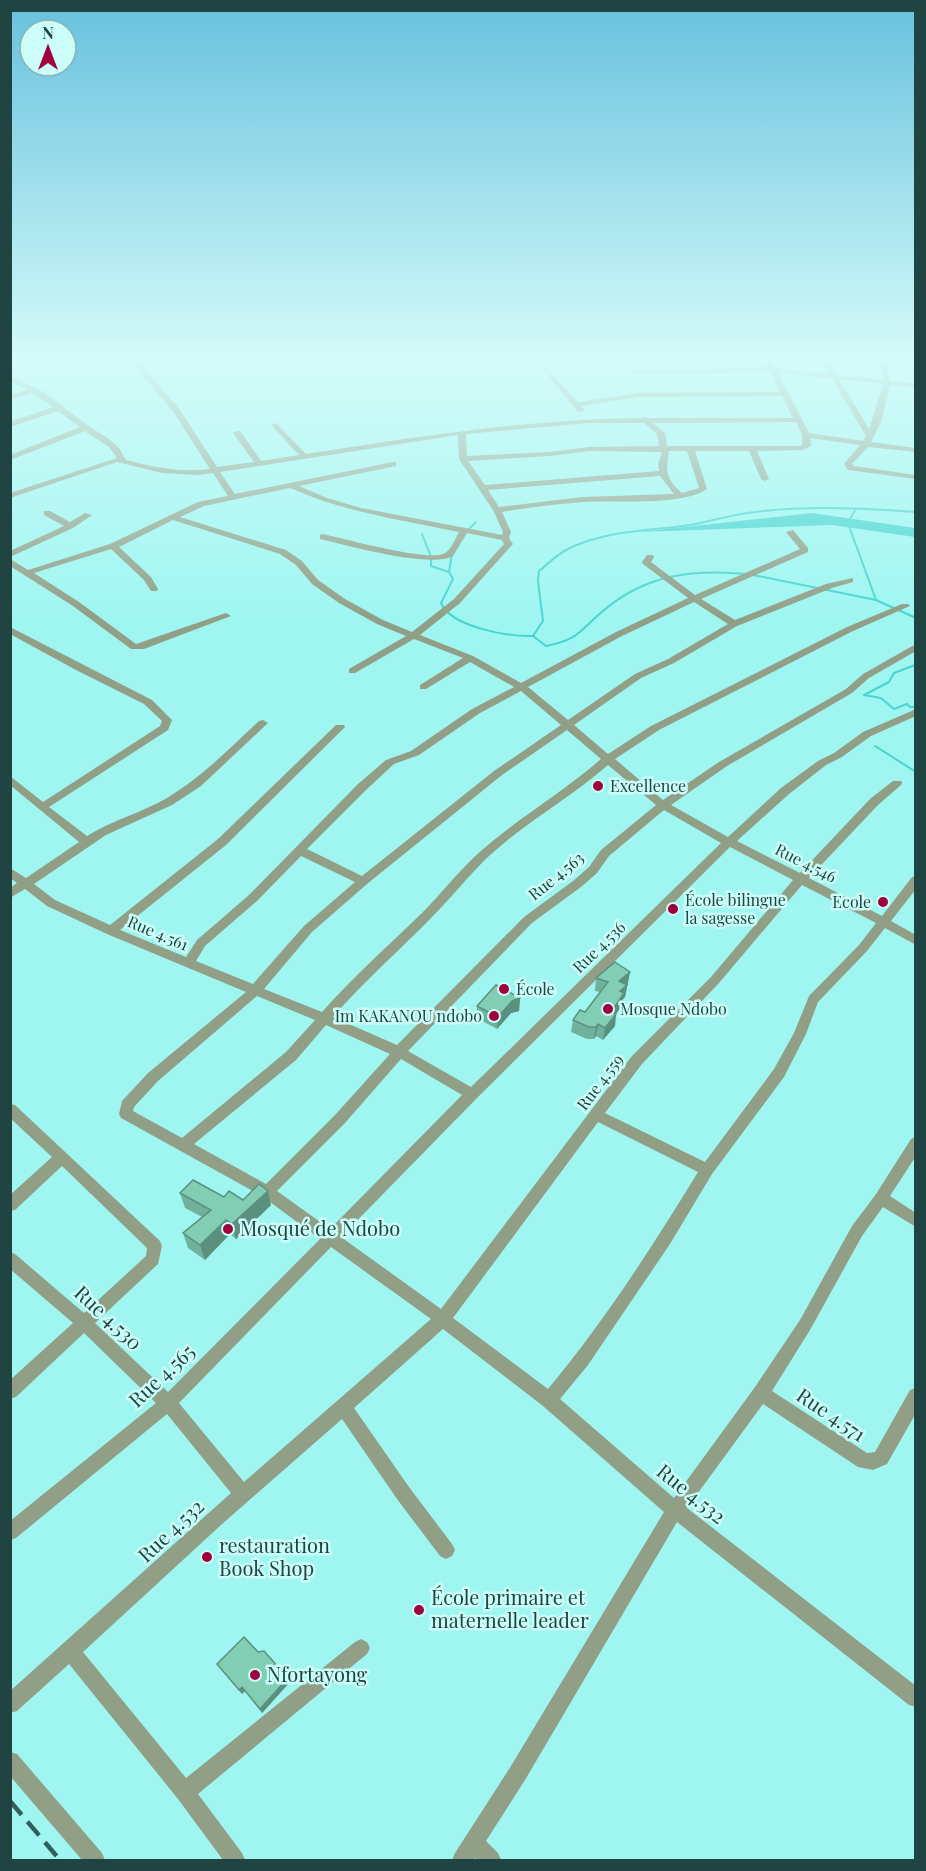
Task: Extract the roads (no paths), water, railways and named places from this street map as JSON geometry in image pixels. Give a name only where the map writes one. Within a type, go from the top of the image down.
[{"type":"street","points":[[10,458],[51,442]]},
{"type":"street","points":[[107,442],[120,452],[122,460]]},
{"type":"street","points":[[197,442],[233,498]]},
{"type":"street","points":[[244,442],[259,463]]},
{"type":"street","points":[[292,442],[304,456]]},
{"type":"street","points":[[10,496],[111,461],[122,460],[162,471],[185,473],[215,471],[394,442]]},
{"type":"street","points":[[462,442],[463,459],[498,510],[507,532],[505,538]]},
{"type":"street","points":[[662,442],[666,452],[662,460],[662,473],[672,489],[680,495]]},
{"type":"street","points":[[463,459],[550,454],[589,449],[803,448],[807,446],[807,442]]},
{"type":"street","points":[[855,442],[915,450]]},
{"type":"street","points":[[866,444],[848,464],[851,468],[915,477]]},
{"type":"street","points":[[498,510],[570,501],[680,495],[703,489],[691,450]]},
{"type":"street","points":[[753,450],[765,479]]},
{"type":"street","points":[[26,573],[113,546],[201,504],[393,464]]},
{"type":"street","points":[[484,488],[662,473]]},
{"type":"street","points":[[290,485],[324,500],[360,510],[505,538],[509,544],[450,608],[414,636],[352,671]]},
{"type":"street","points":[[46,513],[70,526]]},
{"type":"street","points":[[10,555],[88,515]]},
{"type":"street","name":"Rue 4.546","points":[[174,518],[284,552],[298,563],[315,582],[342,601],[380,622],[471,658],[522,687],[663,805],[729,842],[884,922]]},
{"type":"street","points":[[323,537],[418,556],[442,557],[450,554],[465,529]]},
{"type":"street","points":[[188,964],[201,943],[301,851],[362,787],[390,762],[415,753],[476,711],[619,634],[805,550],[790,532]]},
{"type":"street","points":[[113,546],[148,579],[154,589]]},
{"type":"street","points":[[650,557],[646,562],[677,587],[734,624]]},
{"type":"street","points":[[10,562],[76,604],[134,647],[141,647],[226,616]]},
{"type":"street","points":[[254,992],[308,929],[363,881],[498,773],[567,725],[638,676],[671,661],[734,624],[829,586],[850,580]]},
{"type":"street","points":[[183,1144],[291,1056],[322,1018],[428,914],[484,854],[524,821],[579,784],[608,759],[655,728],[850,629],[905,606]]},
{"type":"street","points":[[10,630],[79,669],[148,702],[167,720],[164,728],[42,807]]},
{"type":"street","name":"Rue 4.563","points":[[267,1192],[340,1119],[399,1052],[528,920],[577,884],[593,870],[605,853],[663,805],[723,764],[849,691],[866,676],[915,647]]},
{"type":"street","points":[[423,687],[471,658]]},
{"type":"street","name":"Rue 4.536","points":[[330,1238],[472,1094],[729,842],[786,791],[822,763],[838,755],[867,734],[915,712]]},
{"type":"street","points":[[10,894],[124,820],[168,801],[197,784],[263,723]]},
{"type":"street","name":"Rue 4.561","points":[[340,727],[222,842],[111,931],[399,1052],[472,1094]]},
{"type":"street","points":[[10,779],[87,842]]},
{"type":"street","name":"Rue 4.559","points":[[443,1319],[637,1060],[715,980],[801,879],[874,802],[897,783]]},
{"type":"street","points":[[301,851],[363,881]]},
{"type":"street","points":[[10,872],[51,903],[111,931]]},
{"type":"street","points":[[549,1400],[582,1360],[637,1281],[707,1170],[778,1073],[800,1034],[813,999],[863,948],[915,880]]},
{"type":"street","points":[[884,922],[915,941]]},
{"type":"street","name":"Rue 4.532","points":[[254,992],[153,1077],[127,1105],[126,1114],[267,1192],[443,1319],[549,1400],[675,1510],[915,1698]]},
{"type":"street","points":[[10,1109],[61,1158],[105,1194],[155,1246],[153,1259],[10,1391]]},
{"type":"street","points":[[596,1115],[707,1170]]},
{"type":"street","points":[[462,1860],[518,1773],[675,1510],[761,1393],[805,1325],[857,1231],[881,1198],[915,1143]]},
{"type":"street","points":[[10,1205],[61,1158]]},
{"type":"street","points":[[881,1198],[915,1221]]},
{"type":"street","name":"Rue 4.565","points":[[10,1532],[168,1403],[330,1238]]},
{"type":"street","name":"Rue 4.530","points":[[10,1259],[83,1322],[168,1403],[243,1494]]},
{"type":"street","name":"Rue 4.532","points":[[10,1704],[71,1652],[243,1494],[443,1319]]},
{"type":"street","name":"Rue 4.571","points":[[761,1393],[864,1461],[873,1462],[880,1458],[915,1396]]},
{"type":"street","points":[[344,1408],[403,1493],[447,1550]]},
{"type":"street","points":[[185,1792],[361,1648]]},
{"type":"street","points":[[71,1652],[185,1792],[235,1860]]},
{"type":"street","points":[[10,1761],[95,1860]]},
{"type":"street","points":[[473,1843],[491,1860]]},
{"type":"water","points":[[812,513],[915,528],[915,537],[832,525],[640,532]]},
{"type":"waterway","points":[[533,636],[543,621],[539,571],[560,554],[582,543],[610,535],[684,526],[768,510],[856,509]]},
{"type":"waterway","points":[[850,519],[856,509]]},
{"type":"waterway","points":[[856,509],[916,512]]},
{"type":"waterway","points":[[468,530],[476,522]]},
{"type":"waterway","points":[[849,526],[876,600]]},
{"type":"waterway","points":[[422,534],[431,557],[431,566],[449,572]]},
{"type":"waterway","points":[[449,572],[452,554]]},
{"type":"waterway","points":[[449,572],[453,579],[441,603],[456,618],[482,629],[510,635],[533,636]]},
{"type":"waterway","points":[[533,636],[546,646],[566,641],[619,599],[653,582],[708,572],[747,574]]},
{"type":"waterway","points":[[753,575],[876,600]]},
{"type":"waterway","points":[[876,600],[916,618]]},
{"type":"waterway","points":[[915,665],[894,673],[889,682],[864,695],[881,698],[894,709],[907,704],[910,707],[916,707]]},
{"type":"waterway","points":[[875,746],[916,772]]},
{"type":"railway","points":[[10,1801],[60,1860]]},
{"type":"place","name":"Excellence","points":[[598,786]]},
{"type":"place","name":"Ecole","points":[[883,902]]},
{"type":"place","name":"École bilingue la sagesse","points":[[673,909]]},
{"type":"place","name":"École","points":[[504,989]]},
{"type":"place","name":"Mosque Ndobo","points":[[608,1009]]},
{"type":"place","name":"Im KAKANOU ndobo","points":[[494,1016]]},
{"type":"place","name":"Mosqué de Ndobo","points":[[228,1229]]},
{"type":"place","name":"restauration Book Shop","points":[[207,1557]]},
{"type":"place","name":"École primaire et maternelle leader","points":[[419,1610]]},
{"type":"place","name":"Nfortayong","points":[[255,1675]]}]
